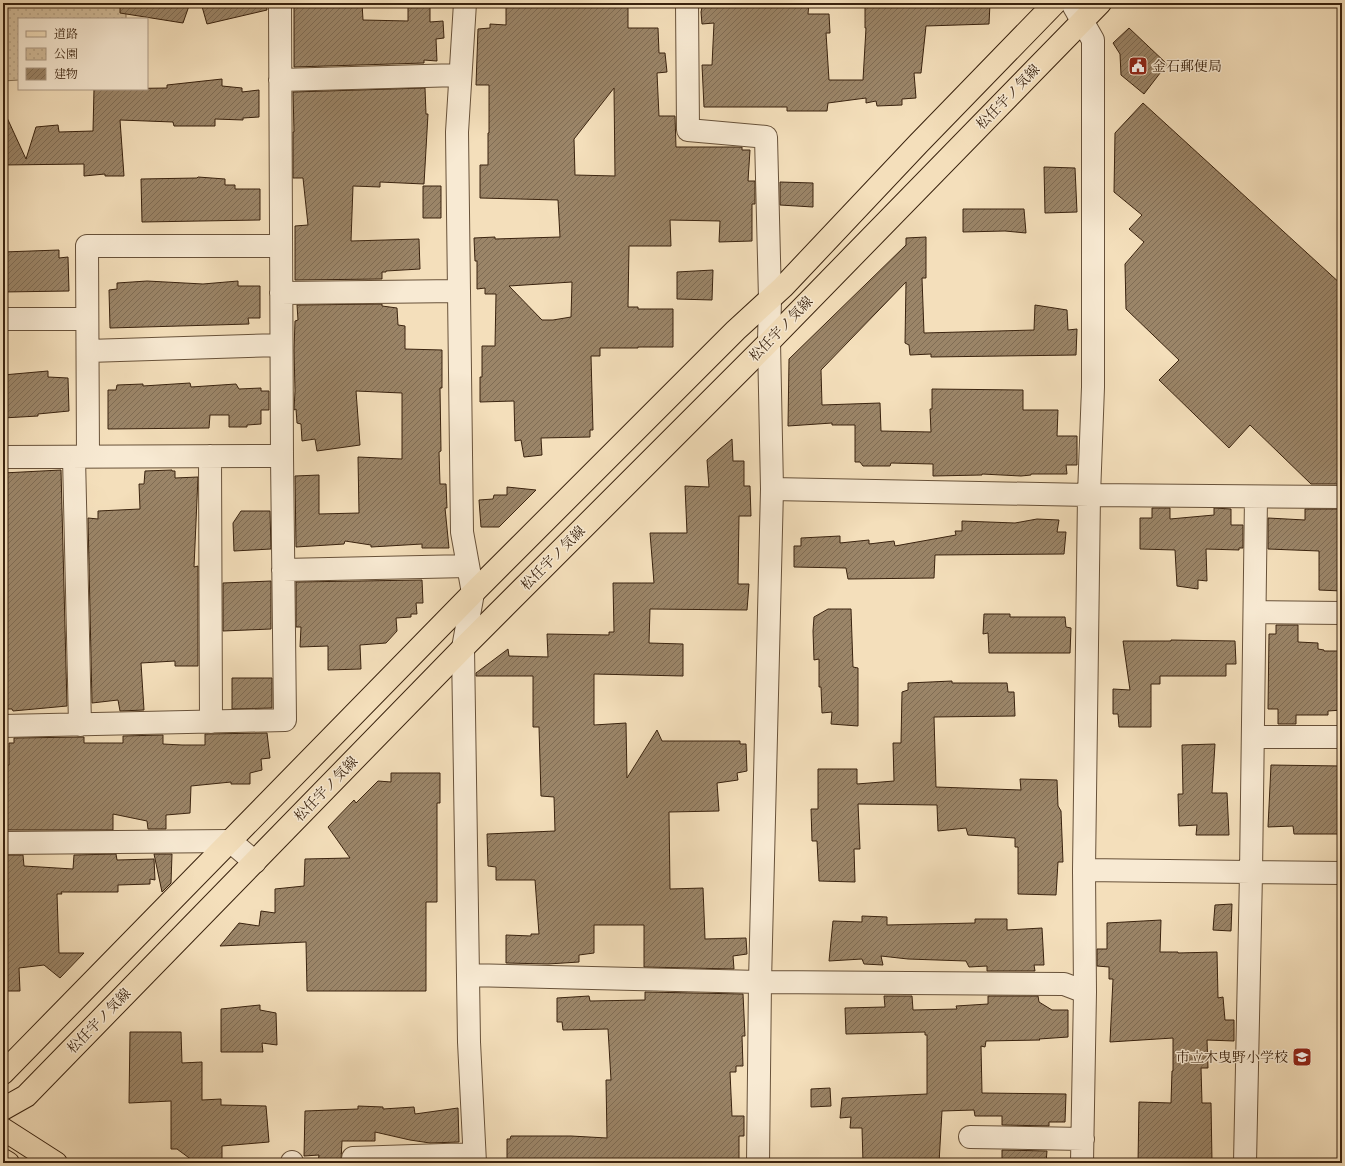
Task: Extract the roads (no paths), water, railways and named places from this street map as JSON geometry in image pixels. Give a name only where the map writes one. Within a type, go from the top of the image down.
[{"type":"main road","name":"松任宇ノ気線","points":[[3,1073],[473,593],[736,330],[783,287],[918,144],[1055,3]]},
{"type":"main road","name":"松任宇ノ気線","points":[[3,1109],[26,1096],[463,648],[769,342],[1078,12],[1100,3]]},
{"type":"main road","points":[[3,1129],[56,1163]]},
{"type":"main road","points":[[3,1160],[8,1163]]},
{"type":"street","points":[[3,726],[286,720],[281,345],[280,3]]},
{"type":"street","points":[[353,1158],[475,1159],[469,1042],[463,648],[473,593],[462,532],[457,132],[465,3]]},
{"type":"street","points":[[687,3],[688,130],[766,137],[770,299],[769,342],[772,488],[760,982],[758,1163]]},
{"type":"street","points":[[1078,12],[1093,40],[1093,387],[1089,496],[1084,870],[1085,992],[1082,1163]]},
{"type":"street","points":[[280,80],[460,75]]},
{"type":"street","points":[[80,724],[81,457],[88,351],[87,246],[281,246]]},
{"type":"street","points":[[281,293],[459,291]]},
{"type":"street","points":[[3,319],[87,319]]},
{"type":"street","points":[[88,351],[281,345]]},
{"type":"street","points":[[210,456],[211,722]]},
{"type":"street","points":[[3,457],[282,456]]},
{"type":"street","points":[[772,488],[1089,496],[1342,497]]},
{"type":"street","points":[[1245,1163],[1256,497]]},
{"type":"street","points":[[283,570],[468,566]]},
{"type":"street","points":[[1255,612],[1342,613]]},
{"type":"street","points":[[1253,737],[1342,737]]},
{"type":"street","points":[[3,843],[230,841],[255,862]]},
{"type":"street","points":[[1084,870],[1342,873]]},
{"type":"street","points":[[468,975],[760,982],[1064,984],[1085,992]]},
{"type":"street","points":[[970,1137],[1083,1139]]},
{"type":"place","name":"金石郵便局","points":[[1138,66]]},
{"type":"place","name":"市立木曳野小学校","points":[[1302,1057]]}]
